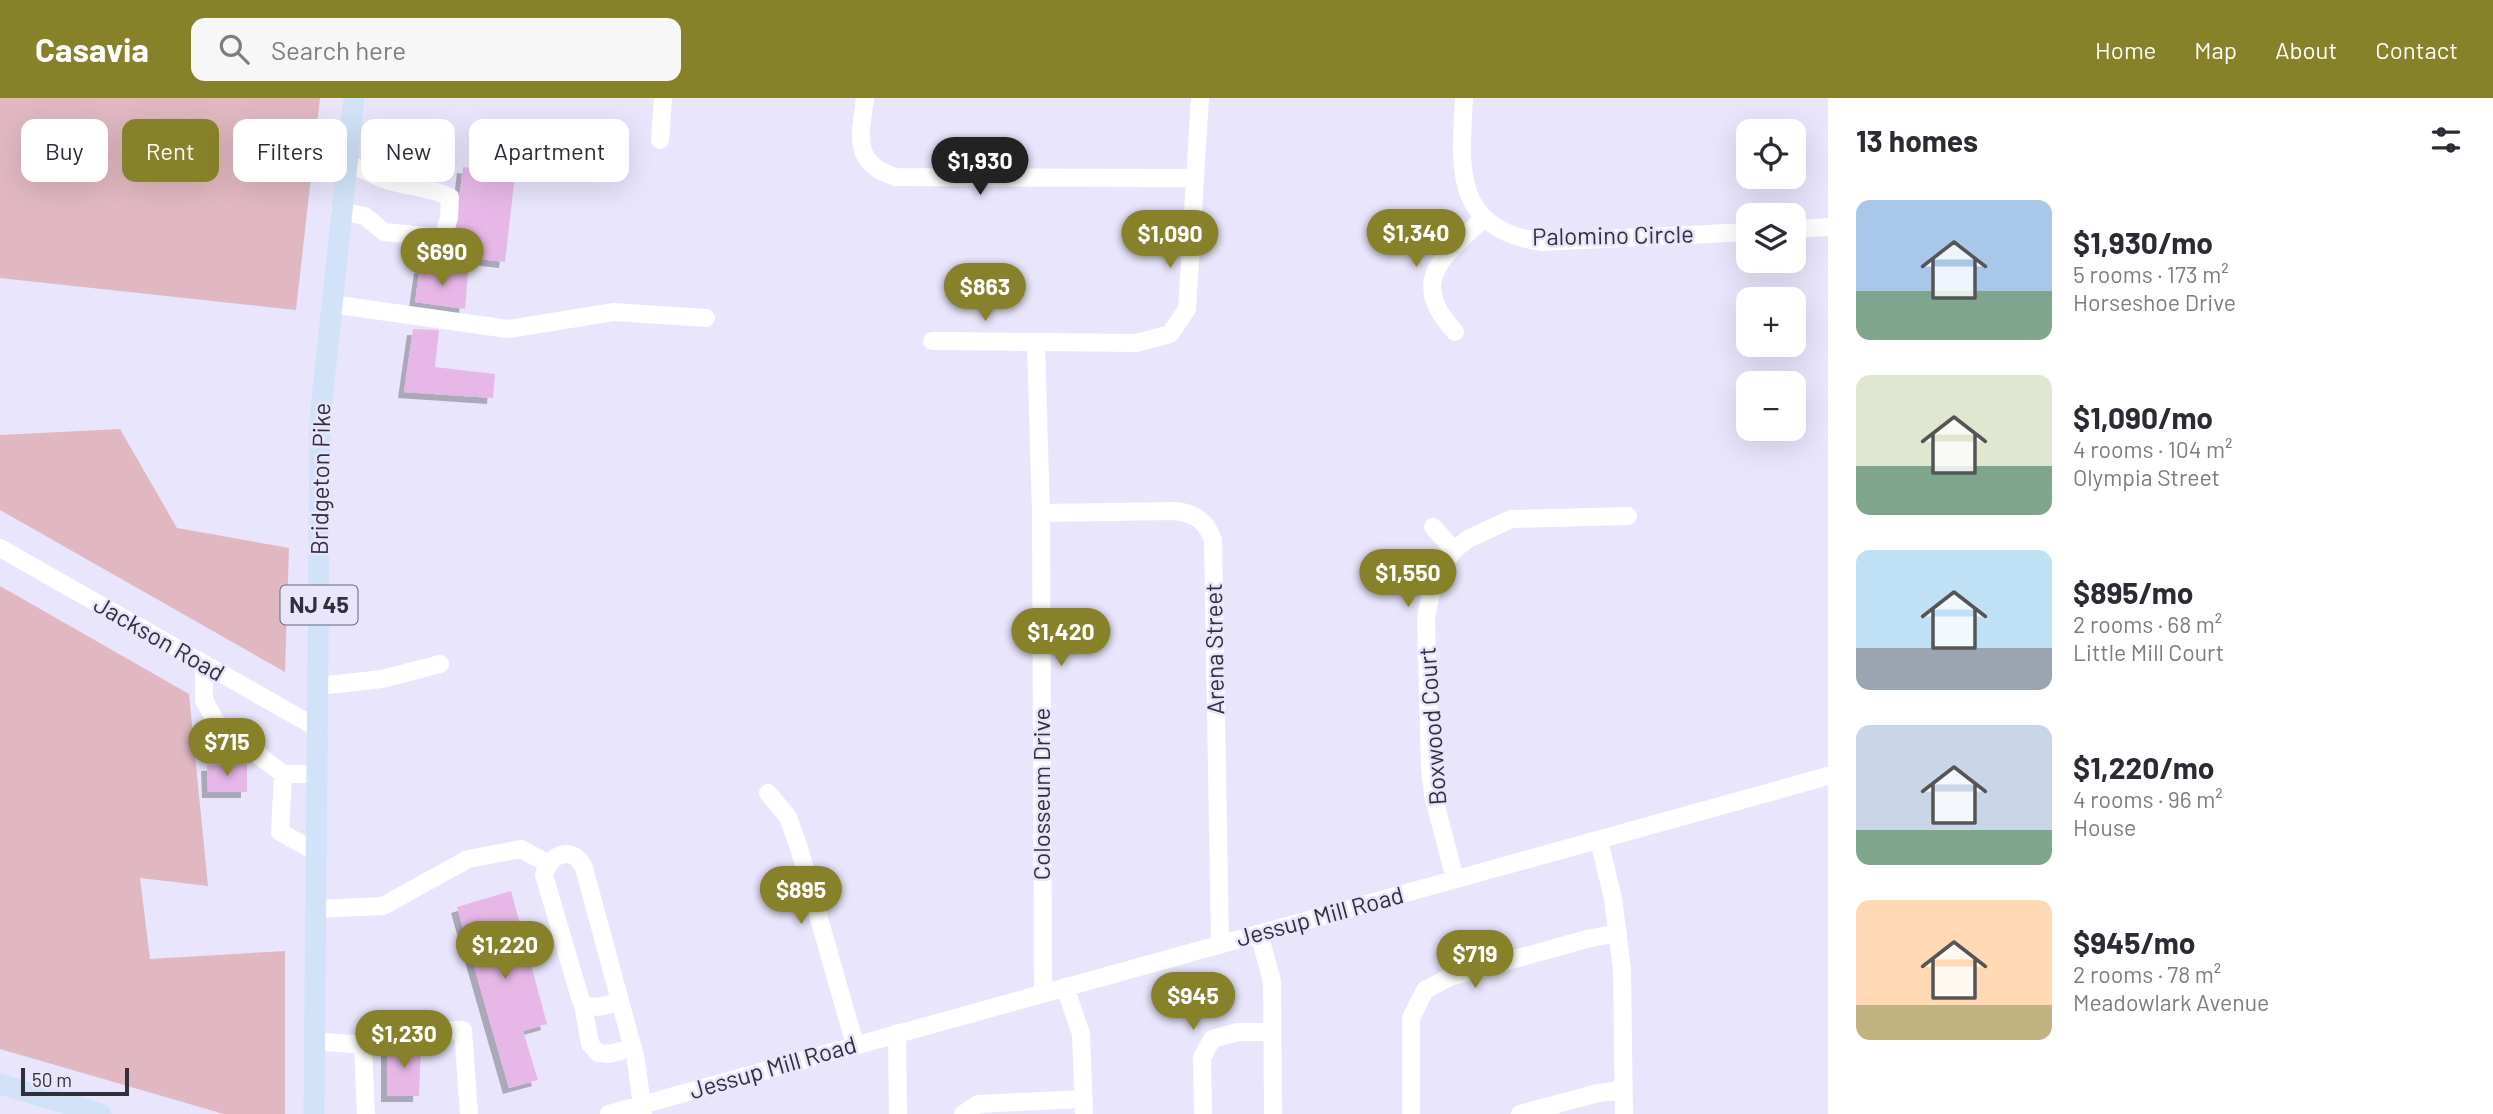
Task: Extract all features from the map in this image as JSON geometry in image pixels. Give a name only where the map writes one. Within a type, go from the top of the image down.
[{"type":"main road","name":"Bridgeton Pike","points":[[347,149],[354,98]]},
{"type":"main road","name":"Bridgeton Pike","points":[[314,1114],[319,454],[343,182]]},
{"type":"main road","points":[[0,1084],[101,1114]]},
{"type":"street","points":[[660,140],[663,98]]},
{"type":"street","points":[[865,98],[861,133],[863,152],[872,167],[896,177],[1195,178]]},
{"type":"street","points":[[932,341],[1136,343],[1170,334],[1187,309],[1200,98]]},
{"type":"street","name":"Palomino Circle","points":[[1464,98],[1462,180],[1469,199],[1484,218],[1508,235],[1542,242],[1736,233]]},
{"type":"street","points":[[340,211],[365,216],[384,232],[443,238],[449,218],[450,197],[431,188],[382,178],[365,167],[347,164]]},
{"type":"street","points":[[1455,332],[1434,306],[1432,283],[1436,268],[1446,254],[1484,218]]},
{"type":"street","points":[[1806,228],[1828,227]]},
{"type":"street","points":[[331,304],[508,330],[614,312],[706,318]]},
{"type":"street","name":"Colosseum Drive","points":[[1036,343],[1041,513],[1043,993]]},
{"type":"street","name":"Arena Street","points":[[1041,513],[1176,511],[1192,514],[1208,526],[1213,540],[1220,944]]},
{"type":"street","name":"Boxwood Court","points":[[1455,879],[1433,795],[1426,617],[1434,578],[1454,550],[1480,531],[1511,519],[1628,516]]},
{"type":"street","points":[[1433,527],[1454,550]]},
{"type":"street","name":"Jackson Road","points":[[0,548],[318,729]]},
{"type":"street","points":[[204,664],[204,700],[216,722],[283,774],[318,774]]},
{"type":"street","points":[[318,686],[382,678],[440,664]]},
{"type":"street","points":[[283,774],[280,832],[316,852]]},
{"type":"street","name":"Jessup Mill Road","points":[[609,1114],[643,1109],[897,1033],[1828,776]]},
{"type":"street","points":[[768,793],[788,817],[799,848],[855,1045]]},
{"type":"street","points":[[1599,840],[1618,933],[1625,1114]]},
{"type":"street","points":[[315,909],[383,906],[468,859],[521,849],[547,863]]},
{"type":"street","points":[[632,1048],[609,1054],[598,1052],[590,1044],[583,1004],[544,875],[547,863],[566,853],[580,861],[632,1048],[643,1109]]},
{"type":"street","points":[[1411,1114],[1411,1018],[1425,990],[1450,977],[1618,933]]},
{"type":"street","points":[[1259,934],[1272,981],[1273,1114]]},
{"type":"street","points":[[964,1114],[978,1104],[1084,1107],[1081,1034],[1065,987]]},
{"type":"street","points":[[583,1004],[601,1007],[620,1001]]},
{"type":"street","points":[[366,1114],[364,1031],[463,1030],[469,1114]]},
{"type":"street","points":[[1203,1114],[1202,1058],[1212,1039],[1238,1032],[1272,1031]]},
{"type":"street","points":[[897,1033],[898,1114]]},
{"type":"street","points":[[314,1041],[363,1045]]},
{"type":"street","points":[[1520,1114],[1598,1093],[1623,1090]]},
{"type":"shaded area","points":[[0,98],[320,98],[318,119],[233,119],[233,182],[310,182],[296,310],[0,278]]},
{"type":"shaded area","points":[[120,429],[177,528],[289,548],[285,672],[0,510],[0,435]]},
{"type":"shaded area","points":[[0,586],[189,694],[208,886],[140,878],[150,959],[285,951],[285,1114],[224,1114],[0,1049]]},
{"type":"building","points":[[463,167],[469,168],[469,182],[514,182],[505,262],[452,256]]},
{"type":"building","points":[[420,267],[468,273],[465,309],[415,302]]},
{"type":"building","points":[[413,329],[439,330],[435,367],[495,374],[493,398],[404,392]]},
{"type":"building","points":[[247,764],[247,792],[208,792],[207,765]]},
{"type":"building","points":[[511,891],[547,1024],[523,1031],[538,1080],[509,1088],[457,907]]},
{"type":"building","points":[[421,1045],[419,1096],[387,1096],[387,1046]]}]
